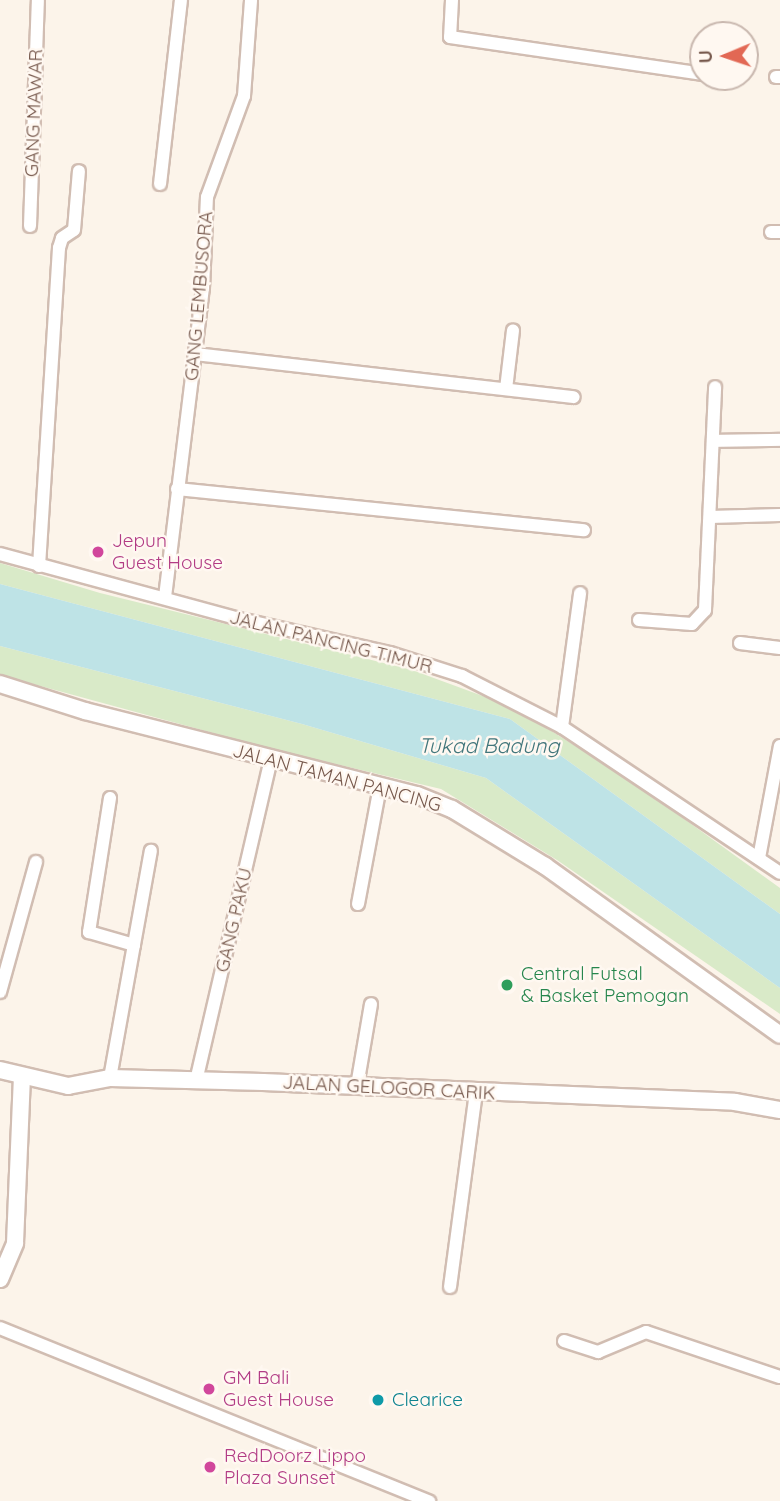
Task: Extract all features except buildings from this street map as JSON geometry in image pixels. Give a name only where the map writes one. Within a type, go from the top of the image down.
[{"type":"street","name":"GANG MAWAR","points":[[30,226],[38,0]]},
{"type":"street","points":[[160,184],[181,0]]},
{"type":"street","name":"GANG LEMBUSORA","points":[[166,597],[195,354],[207,197],[247,83],[251,0]]},
{"type":"street","points":[[452,0],[450,37],[689,72]]},
{"type":"street","points":[[39,566],[59,248],[62,239],[74,230],[79,171]]},
{"type":"street","points":[[506,389],[513,330]]},
{"type":"street","points":[[195,354],[574,397]]},
{"type":"street","points":[[639,620],[692,624],[702,616],[710,517],[715,387]]},
{"type":"street","points":[[713,442],[780,440]]},
{"type":"street","points":[[177,489],[584,530]]},
{"type":"street","points":[[710,517],[780,515]]},
{"type":"street","name":"JALAN PANCING TIMUR","points":[[0,554],[390,653],[462,676],[562,727],[780,873]]},
{"type":"street","points":[[562,727],[580,593]]},
{"type":"street","points":[[740,643],[780,648]]},
{"type":"street","name":"JALAN TAMAN PANCING","points":[[0,684],[85,711],[417,795],[474,820],[780,1035]]},
{"type":"street","points":[[758,858],[780,746]]},
{"type":"street","name":"GANG PAKU","points":[[195,1081],[271,759]]},
{"type":"street","points":[[358,904],[380,786]]},
{"type":"street","points":[[110,798],[89,932],[134,945]]},
{"type":"street","points":[[110,1078],[152,851]]},
{"type":"street","points":[[0,992],[36,862]]},
{"type":"street","points":[[357,1086],[371,1004]]},
{"type":"street","name":"JALAN GELOGOR CARIK","points":[[0,1070],[68,1087],[110,1078],[735,1102],[780,1110]]},
{"type":"street","points":[[0,1279],[15,1243],[22,1077]]},
{"type":"street","points":[[450,1287],[476,1091]]},
{"type":"street","points":[[0,1328],[429,1501]]},
{"type":"street","points":[[564,1341],[598,1352],[646,1332],[780,1377]]},
{"type":"green space","points":[[0,563],[100,593],[412,670],[513,707],[633,782],[780,888],[780,914],[510,719],[0,584]]},
{"type":"green space","points":[[0,646],[302,724],[486,778],[780,988],[780,1014],[557,860],[441,789],[264,747],[0,675]]},
{"type":"water","name":"Tukad Badung","points":[[0,584],[510,719],[780,914],[780,988],[486,778],[302,724],[0,646]]},
{"type":"place","name":"Jepun Guest House","points":[[98,552]]},
{"type":"place","name":"Central Futsal & Basket Pemogan","points":[[507,985]]},
{"type":"place","name":"GM Bali Guest House","points":[[209,1389]]},
{"type":"place","name":"Clearice","points":[[378,1400]]},
{"type":"place","name":"RedDoorz Lippo Plaza Sunset","points":[[210,1467]]}]
